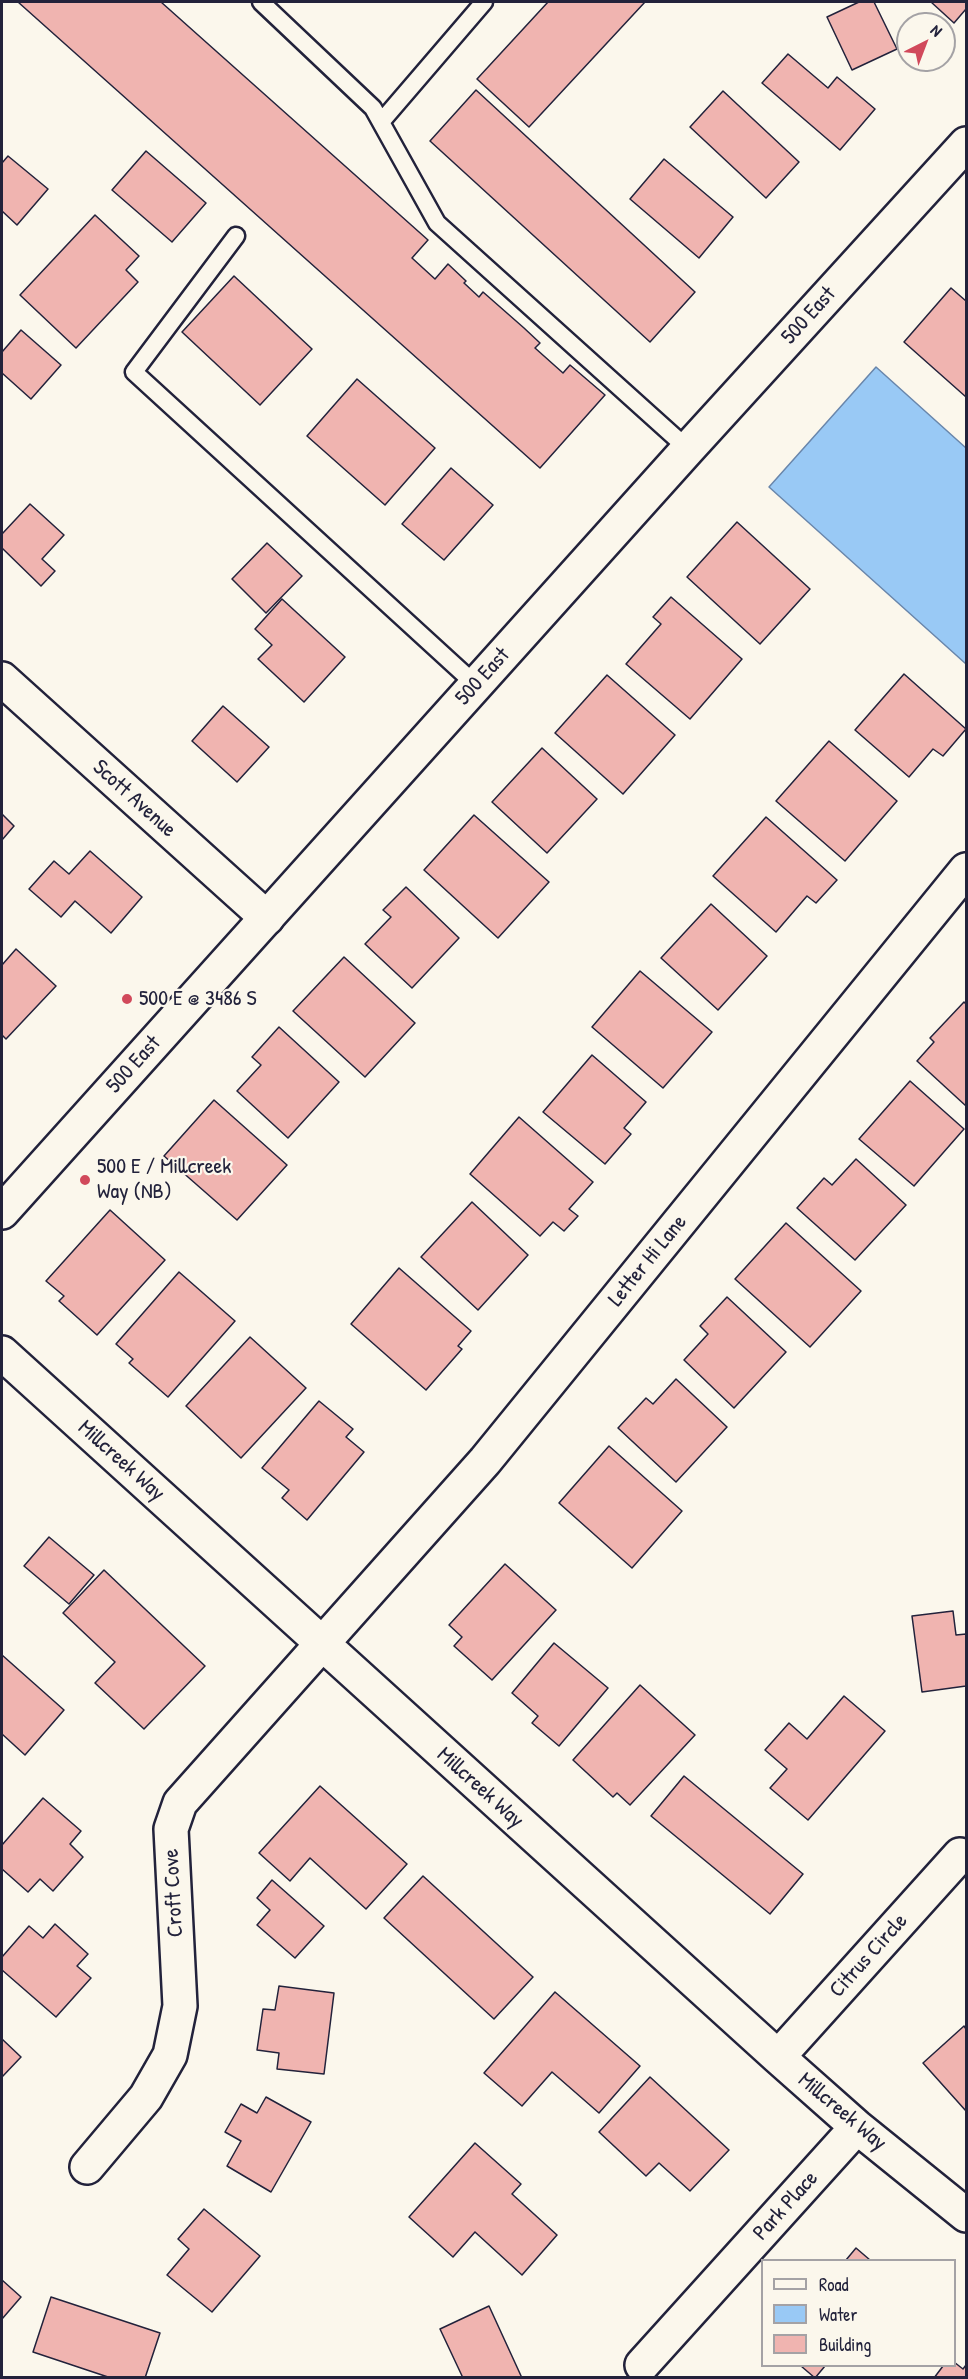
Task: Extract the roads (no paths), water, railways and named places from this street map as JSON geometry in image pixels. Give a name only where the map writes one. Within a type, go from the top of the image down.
[{"type":"street","name":"500 East","points":[[2,1212],[688,449],[966,144]]},
{"type":"street","name":"Scott Avenue","points":[[4,686],[267,918]]},
{"type":"street","name":"Letter Hi Lane","points":[[321,1644],[485,1461],[966,870]]},
{"type":"street","name":"Millcreek Way","points":[[2,1353],[778,2057],[857,2127],[966,2214]]},
{"type":"street","name":"Croft Cove","points":[[87,2167],[146,2097],[171,2055],[180,2006],[171,1829],[180,1803],[321,1644]]},
{"type":"street","name":"Citrus Circle","points":[[778,2057],[960,1855]]},
{"type":"street","name":"Park Place","points":[[642,2365],[857,2127]]},
{"type":"lane","points":[[261,2],[373,108],[437,223],[688,449]]},
{"type":"lane","points":[[381,122],[484,2]]},
{"type":"lane","points":[[236,236],[134,372],[476,685]]},
{"type":"water","points":[[876,367],[966,448],[966,664],[769,487]]},
{"type":"place","name":"500 E @ 3486 S","points":[[127,999]]},
{"type":"place","name":"500 E / Millcreek Way (NB)","points":[[85,1180]]}]
